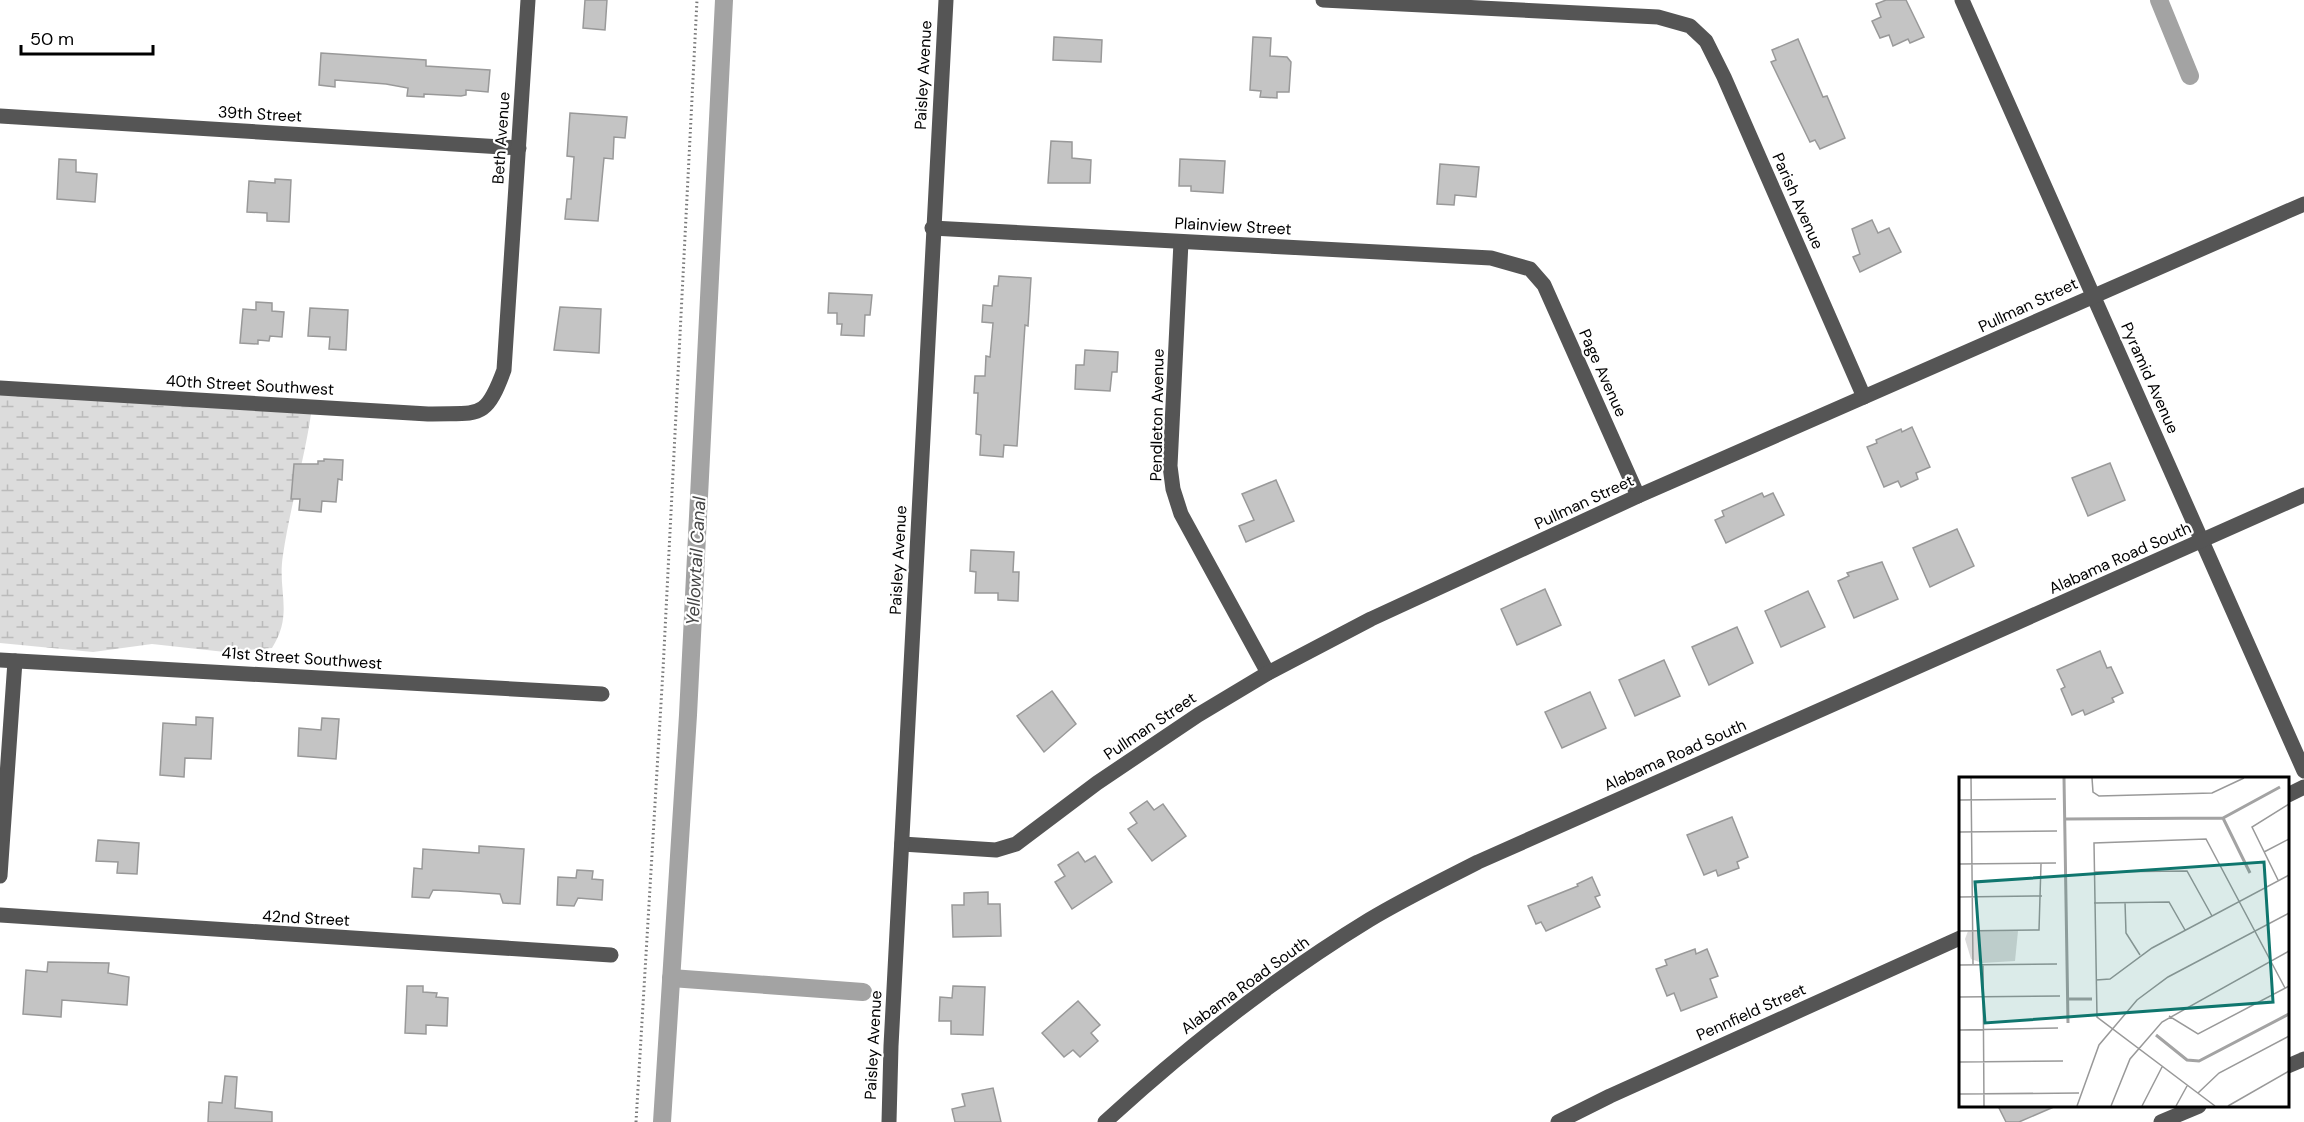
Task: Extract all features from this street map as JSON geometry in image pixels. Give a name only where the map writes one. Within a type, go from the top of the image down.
[{"type":"street","name":"Beth Avenue","points":[[493,400],[504,370],[528,0]]},
{"type":"street","name":"Paisley Avenue","points":[[889,1122],[932,228],[946,0]]},
{"type":"street","name":"Parish Avenue","points":[[1323,0],[1658,17],[1690,26],[1706,41],[1724,77],[1864,397]]},
{"type":"street","name":"Pyramid Avenue","points":[[1962,0],[2200,542],[2304,771]]},
{"type":"street","name":"39th Street","points":[[0,116],[519,148]]},
{"type":"street","name":"Pullman Street","points":[[902,844],[996,850],[1016,844],[1097,783],[1189,721],[1268,673],[1371,619],[1638,496],[2304,204]]},
{"type":"street","name":"Plainview Street","points":[[932,228],[1491,258],[1530,268]]},
{"type":"street","name":"Pendleton Avenue","points":[[1181,242],[1170,466],[1173,489],[1181,514],[1268,673]]},
{"type":"street","name":"Page Avenue","points":[[1530,268],[1544,285],[1638,496]]},
{"type":"street","name":"40th Street Southwest","points":[[0,388],[428,414],[478,412],[493,400]]},
{"type":"street","name":"Alabama Road South","points":[[1105,1122],[1220,1024],[1298,967],[1418,892],[1478,862],[2304,495]]},
{"type":"street","name":"41st Street Southwest","points":[[8,661],[602,694]]},
{"type":"street","points":[[0,876],[8,661]]},
{"type":"street","points":[[2289,794],[2304,787]]},
{"type":"street","name":"42nd Street","points":[[0,915],[611,955]]},
{"type":"street","name":"Pennfield Street","points":[[1558,1122],[1621,1091],[1959,938]]},
{"type":"street","points":[[2289,1066],[2304,1059]]},
{"type":"street","points":[[2161,1122],[2197,1107]]},
{"type":"path","points":[[636,1122],[663,670],[697,0]]},
{"type":"green space","points":[[0,394],[311,414],[283,555],[284,613],[279,635],[272,648],[225,652],[152,644],[93,652],[0,643]]},
{"type":"building","points":[[585,0],[607,0],[605,30],[583,28]]},
{"type":"building","points":[[1886,0],[1906,0],[1924,37],[1910,43],[1908,39],[1893,46],[1889,35],[1880,38],[1872,21],[1881,17],[1876,4]]},
{"type":"building","points":[[1054,37],[1102,40],[1101,62],[1053,60]]},
{"type":"building","points":[[1253,37],[1271,38],[1270,56],[1287,57],[1291,62],[1289,92],[1277,92],[1277,98],[1260,97],[1261,91],[1250,90]]},
{"type":"building","points":[[1798,39],[1823,97],[1827,96],[1845,138],[1820,149],[1815,140],[1810,142],[1771,62],[1776,60],[1772,50]]},
{"type":"building","points":[[321,53],[426,60],[426,66],[490,70],[488,92],[466,90],[466,95],[461,96],[424,94],[424,97],[407,96],[408,88],[386,84],[335,80],[335,87],[319,85]]},
{"type":"building","points":[[570,113],[627,117],[625,138],[614,137],[613,159],[604,158],[598,221],[565,219],[567,199],[571,199],[574,157],[567,156]]},
{"type":"building","points":[[1051,141],[1072,142],[1072,158],[1091,160],[1090,183],[1048,183]]},
{"type":"building","points":[[59,159],[76,160],[76,172],[97,174],[95,202],[57,199]]},
{"type":"building","points":[[1180,159],[1225,161],[1223,193],[1191,191],[1191,186],[1179,186]]},
{"type":"building","points":[[1440,164],[1479,167],[1476,197],[1455,195],[1454,205],[1437,204]]},
{"type":"building","points":[[275,179],[291,180],[289,222],[267,221],[267,213],[247,212],[249,181],[275,183]]},
{"type":"building","points":[[1872,220],[1878,233],[1889,228],[1901,252],[1860,272],[1853,257],[1860,254],[1852,229]]},
{"type":"building","points":[[999,276],[1031,278],[1028,326],[1025,325],[1017,446],[1004,445],[1003,457],[980,455],[981,435],[976,434],[978,393],[974,393],[975,376],[985,376],[986,356],[990,357],[993,323],[982,322],[983,305],[992,306],[994,286],[998,286]]},
{"type":"building","points":[[829,293],[872,295],[870,315],[865,315],[864,336],[841,335],[842,324],[837,324],[837,313],[828,313]]},
{"type":"building","points":[[256,302],[272,303],[272,311],[284,312],[282,337],[270,336],[269,341],[258,340],[258,344],[240,343],[243,309],[256,310]]},
{"type":"building","points":[[560,307],[601,309],[599,353],[554,350]]},
{"type":"building","points":[[310,308],[348,310],[346,350],[329,349],[330,337],[308,336]]},
{"type":"building","points":[[1085,350],[1118,352],[1117,372],[1112,372],[1110,391],[1075,389],[1076,365],[1084,365]]},
{"type":"building","points":[[1912,427],[1930,467],[1916,473],[1918,479],[1901,487],[1898,481],[1884,487],[1867,447],[1877,443],[1876,440],[1901,429],[1902,432]]},
{"type":"building","points":[[324,459],[343,460],[342,480],[338,479],[336,502],[322,501],[321,512],[299,510],[300,499],[291,499],[294,464],[318,464],[318,461],[324,461]]},
{"type":"building","points":[[2110,463],[2125,500],[2088,516],[2072,478]]},
{"type":"building","points":[[1276,480],[1294,521],[1246,542],[1239,526],[1254,520],[1242,494]]},
{"type":"building","points":[[1762,493],[1764,497],[1773,493],[1784,515],[1726,543],[1715,520],[1724,516],[1722,511]]},
{"type":"building","points":[[1957,529],[1974,566],[1930,587],[1913,548]]},
{"type":"building","points":[[971,550],[1014,552],[1013,572],[1019,572],[1018,601],[998,600],[998,593],[975,593],[976,572],[970,571]]},
{"type":"building","points":[[1882,562],[1898,599],[1854,618],[1838,581],[1849,576],[1847,573]]},
{"type":"building","points":[[1545,589],[1561,625],[1517,645],[1501,609]]},
{"type":"building","points":[[1808,591],[1825,627],[1781,647],[1765,611]]},
{"type":"building","points":[[1737,627],[1753,663],[1709,685],[1692,647]]},
{"type":"building","points":[[2100,651],[2107,668],[2111,667],[2123,693],[2112,698],[2114,702],[2085,715],[2083,710],[2072,715],[2061,689],[2065,687],[2057,670]]},
{"type":"building","points":[[1664,660],[1680,696],[1635,716],[1619,680]]},
{"type":"building","points":[[1052,691],[1076,724],[1044,752],[1017,716]]},
{"type":"building","points":[[1590,692],[1606,728],[1562,748],[1545,712]]},
{"type":"building","points":[[196,717],[213,718],[211,759],[185,758],[184,777],[160,775],[163,723],[196,725]]},
{"type":"building","points":[[322,718],[339,719],[336,759],[298,756],[299,728],[321,730]]},
{"type":"building","points":[[1147,801],[1154,810],[1163,804],[1186,836],[1152,861],[1128,829],[1137,823],[1130,813]]},
{"type":"building","points":[[1732,817],[1748,857],[1737,862],[1739,868],[1718,876],[1716,870],[1704,875],[1687,835]]},
{"type":"building","points":[[98,840],[139,843],[137,874],[117,873],[118,862],[96,861]]},
{"type":"building","points":[[479,846],[524,849],[520,904],[503,903],[500,894],[457,891],[433,890],[429,898],[412,897],[414,868],[422,869],[423,849],[479,853]]},
{"type":"building","points":[[1078,852],[1085,862],[1095,856],[1112,882],[1072,909],[1055,882],[1065,876],[1058,865]]},
{"type":"building","points":[[577,870],[593,871],[592,879],[603,880],[602,900],[578,898],[574,906],[557,905],[558,877],[576,878]]},
{"type":"building","points":[[1592,877],[1600,895],[1595,897],[1600,907],[1546,931],[1541,922],[1536,924],[1528,906],[1578,886],[1577,884]]},
{"type":"building","points":[[988,892],[988,904],[1000,904],[1001,936],[953,937],[952,905],[964,905],[964,893]]},
{"type":"building","points":[[1695,949],[1696,954],[1707,949],[1718,976],[1710,979],[1717,997],[1681,1011],[1674,993],[1667,996],[1656,969],[1667,965],[1665,960]]},
{"type":"building","points":[[48,962],[109,963],[108,973],[129,977],[127,1005],[62,1000],[61,1017],[23,1014],[26,970],[47,972]]},
{"type":"building","points":[[407,986],[423,986],[423,992],[437,993],[436,997],[448,998],[447,1026],[426,1025],[426,1034],[405,1033]]},
{"type":"building","points":[[953,986],[985,987],[983,1035],[951,1034],[951,1021],[939,1021],[940,997],[952,998]]},
{"type":"building","points":[[1078,1001],[1100,1025],[1091,1033],[1098,1041],[1080,1057],[1073,1050],[1064,1057],[1042,1033]]},
{"type":"building","points":[[225,1076],[237,1077],[235,1108],[272,1112],[272,1122],[208,1122],[209,1102],[222,1103]]},
{"type":"building","points":[[993,1088],[1001,1122],[955,1122],[952,1109],[965,1106],[962,1094]]},
{"type":"building","points":[[1998,1107],[2054,1107],[2019,1122],[2006,1122]]},
{"type":"waterway","name":"Yellowtail Canal","points":[[662,1122],[688,715],[724,0]]},
{"type":"waterway","points":[[2159,0],[2190,76]]},
{"type":"waterway","points":[[671,978],[863,992]]}]
